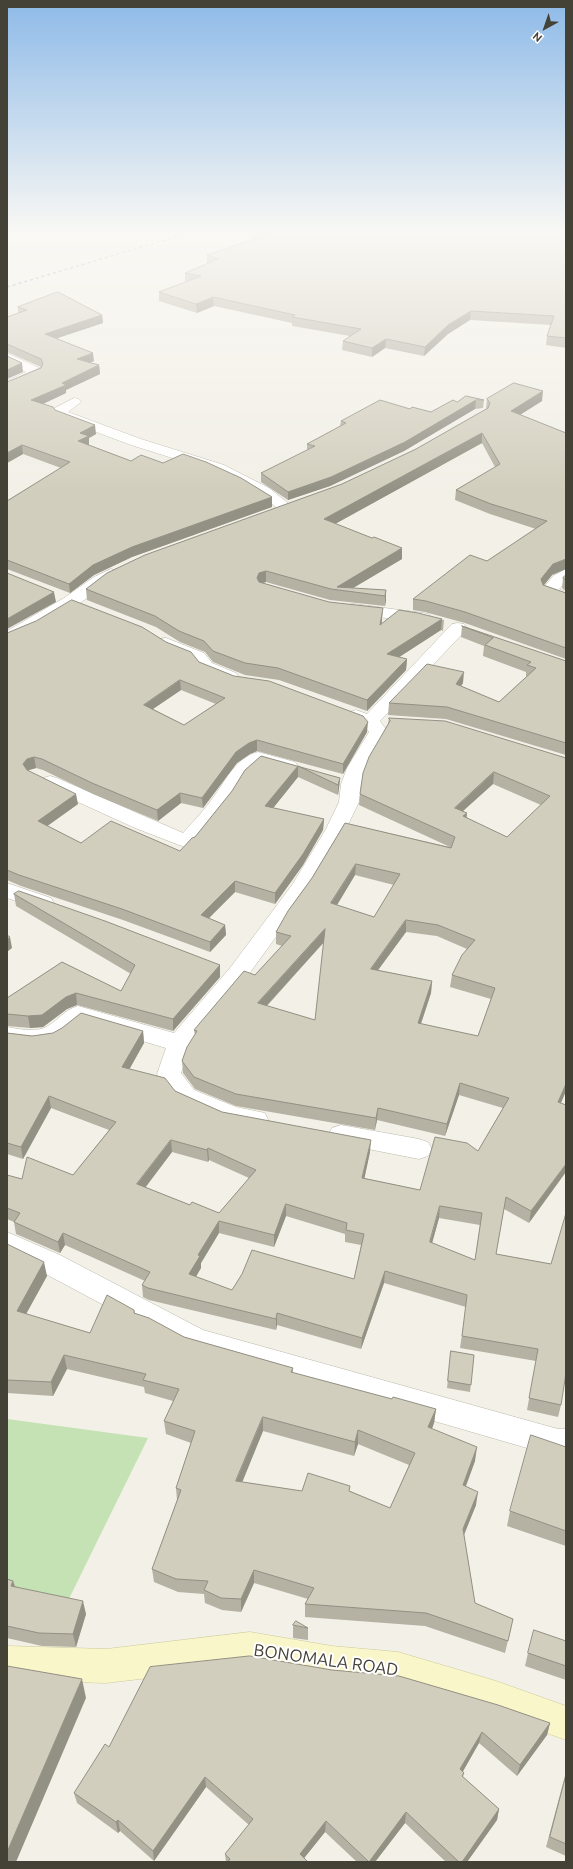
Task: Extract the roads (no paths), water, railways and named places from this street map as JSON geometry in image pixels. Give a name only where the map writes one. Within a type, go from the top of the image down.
[{"type":"street","points":[[7,357],[36,372],[7,386]]},
{"type":"street","points":[[74,402],[60,411],[61,414],[136,442],[220,468],[264,491],[286,508]]},
{"type":"street","points":[[7,638],[71,602],[101,579],[126,567]]},
{"type":"street","points":[[566,574],[559,579],[549,591],[566,598]]},
{"type":"street","points":[[49,593],[93,609]]},
{"type":"street","points":[[336,607],[419,617],[465,630],[370,722]]},
{"type":"street","points":[[155,636],[173,647],[198,657],[206,667],[241,681],[248,682]]},
{"type":"street","points":[[342,711],[370,722],[392,722]]},
{"type":"street","points":[[279,1124],[232,1116],[185,1096],[169,1074],[179,1043],[238,973],[300,889],[336,829],[349,802],[344,782],[357,768],[379,732],[370,722]]},
{"type":"street","points":[[36,775],[85,799],[187,842],[224,797],[236,776],[258,758],[308,772]]},
{"type":"street","points":[[7,890],[63,909]]},
{"type":"street","points":[[216,965],[238,973]]},
{"type":"street","points":[[7,1035],[22,1038],[50,1036],[78,1014],[179,1043]]},
{"type":"street","points":[[318,1131],[419,1149]]},
{"type":"street","points":[[7,1243],[50,1263],[196,1340],[558,1443],[566,1443]]},
{"type":"street","name":"BONOMALA ROAD","points":[[7,1663],[106,1666],[250,1649],[332,1663],[398,1669],[496,1698],[566,1723]]}]
